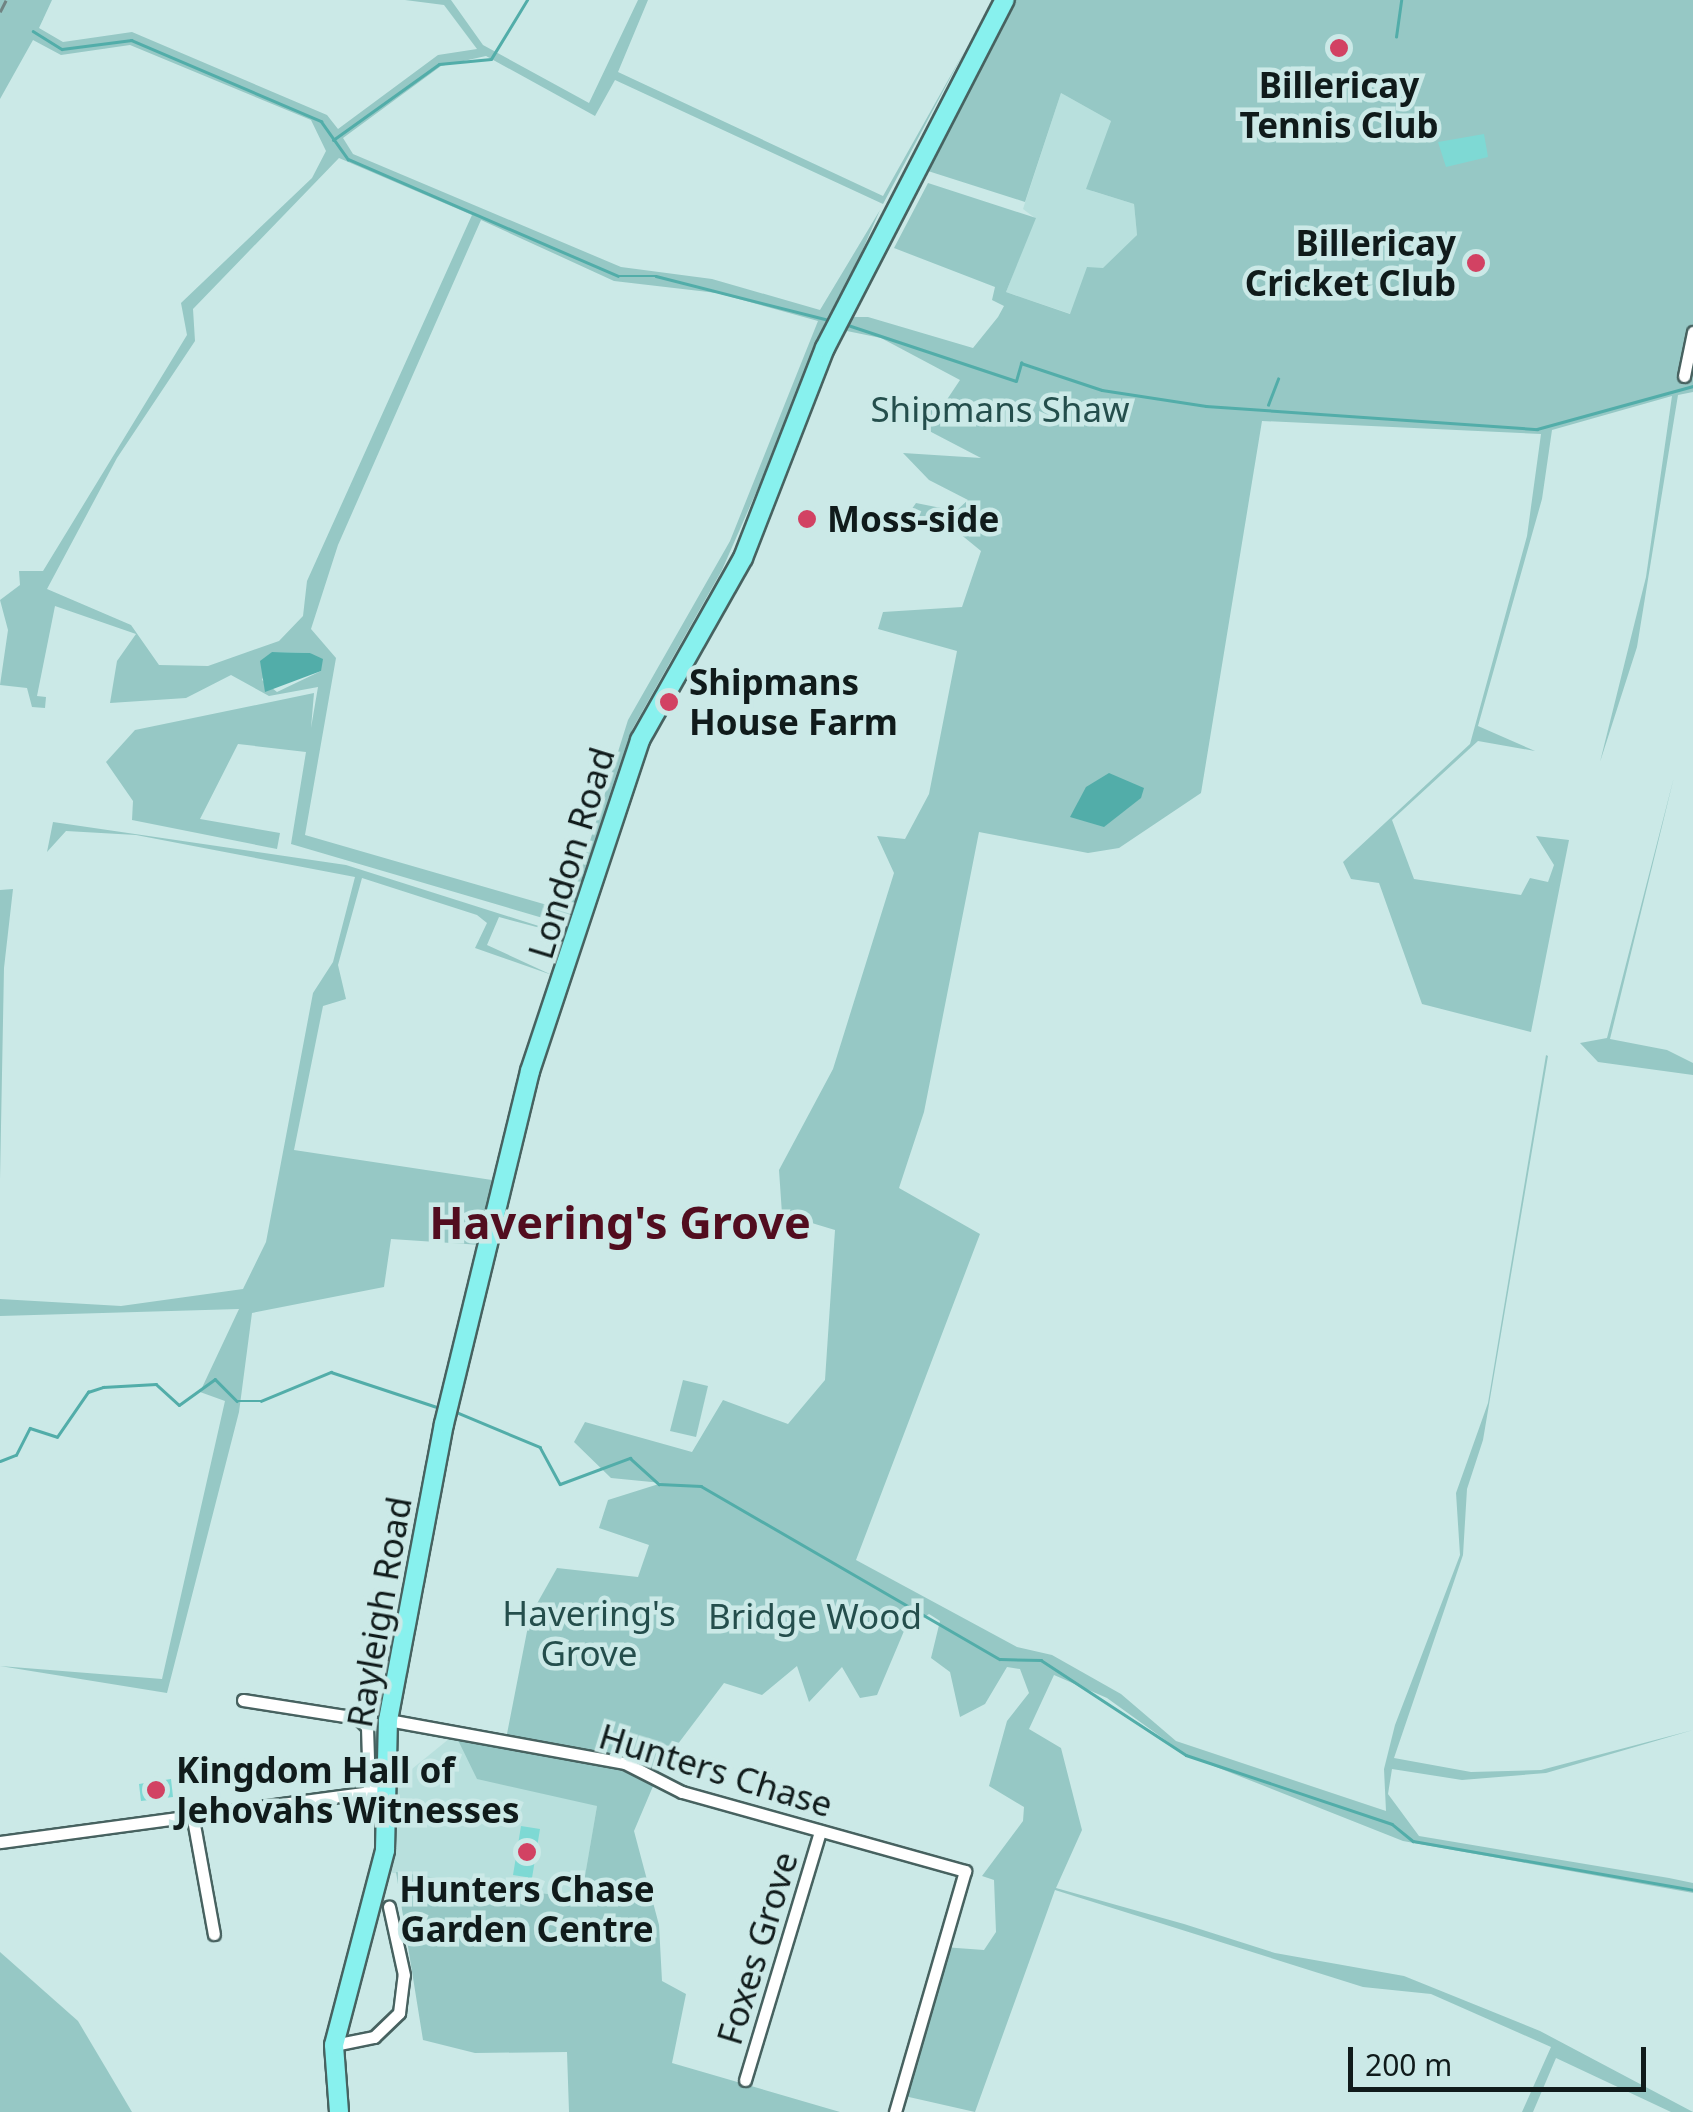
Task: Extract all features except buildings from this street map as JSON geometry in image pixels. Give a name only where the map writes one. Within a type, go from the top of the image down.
[{"type":"main road","name":"London Road","points":[[444,1424],[530,1071],[582,935],[633,757],[742,558],[839,322],[1002,1]]},
{"type":"main road","name":"Rayleigh Road","points":[[339,2112],[334,2044],[372,1914],[377,1791],[444,1424]]},
{"type":"street","points":[[1684,376],[1693,332]]},
{"type":"street","name":"Rayleigh Road","points":[[242,1700],[358,1718],[367,1727],[377,1791]]},
{"type":"street","name":"Hunters Chase","points":[[388,1720],[625,1764],[682,1792],[966,1871],[895,2112]]},
{"type":"street","points":[[0,1842],[193,1819],[377,1791]]},
{"type":"street","points":[[193,1819],[214,1934]]},
{"type":"street","name":"Foxes Grove","points":[[746,2080],[820,1831]]},
{"type":"street","points":[[334,2044],[374,2037],[400,2012],[404,1975],[389,1907]]},
{"type":"shaded area","points":[[1061,93],[1111,121],[1092,191],[1134,204],[1137,235],[1071,314],[1006,292],[1035,218],[1023,209]]},
{"type":"shaded area","points":[[272,652],[310,653],[323,659],[321,671],[265,692],[260,661]]},
{"type":"shaded area","points":[[1109,773],[1144,788],[1141,798],[1104,827],[1070,817],[1086,787]]},
{"type":"shaded area","points":[[455,1734],[597,1806],[581,1900],[380,1871],[386,1790]]},
{"type":"green space","points":[[0,0],[52,0],[39,28],[63,42],[132,32],[327,115],[338,129],[438,55],[477,49],[444,5],[405,0],[451,0],[483,45],[589,103],[638,0],[648,0],[618,72],[883,196],[965,50],[883,204],[615,80],[595,116],[486,56],[441,66],[343,138],[353,154],[621,267],[712,279],[820,310],[880,210],[722,570],[633,728],[570,926],[291,844],[306,752],[238,744],[200,819],[280,833],[277,849],[132,820],[133,801],[106,762],[135,730],[314,693],[311,728],[318,687],[269,696],[231,675],[186,698],[110,703],[117,661],[136,634],[55,606],[37,696],[46,697],[45,708],[32,707],[27,688],[0,685],[8,630],[0,600],[20,585],[19,571],[43,571],[187,335],[181,303],[312,178],[326,151],[311,120],[130,45],[61,55],[33,40],[0,99]],"holes":[[[339,158],[472,215],[307,581],[303,616],[279,641],[208,666],[159,665],[131,625],[47,589],[117,458],[195,341],[193,309]],[[481,220],[614,281],[717,293],[818,321],[730,541],[628,720],[568,911],[305,835],[336,658],[311,629],[338,545]],[[272,652],[310,653],[321,671],[277,692],[262,680]]]},
{"type":"green space","points":[[1015,0],[1693,0],[1693,392],[1678,395],[1637,647],[1600,762],[1646,577],[1672,396],[1552,430],[1542,499],[1478,726],[1535,751],[1478,741],[1392,820],[1414,879],[1521,895],[1530,878],[1548,882],[1554,865],[1536,836],[1569,840],[1531,1032],[1422,1004],[1379,883],[1351,879],[1343,862],[1470,744],[1527,536],[1541,434],[1262,421],[1201,793],[1119,848],[1088,853],[979,832],[924,1112],[899,1188],[980,1234],[856,1560],[1017,1647],[1052,1655],[1121,1694],[1176,1741],[1386,1811],[1384,1769],[1395,1725],[1460,1555],[1456,1493],[1488,1403],[1548,1056],[1483,1440],[1467,1489],[1463,1555],[1394,1758],[1471,1772],[1541,1770],[1693,1730],[1546,1773],[1462,1780],[1392,1769],[1388,1794],[1419,1836],[1669,1878],[1693,1883],[1693,1893],[1403,1841],[1186,1755],[1107,1698],[1054,1675],[1029,1729],[1061,1748],[1082,1830],[1056,1888],[1275,1953],[1404,1976],[1540,2031],[1693,2112],[1671,2112],[1556,2058],[1533,2112],[1522,2112],[1551,2047],[1431,1994],[1363,1987],[1055,1890],[975,2112],[900,2095],[943,1947],[984,1950],[996,1932],[994,1880],[982,1876],[1023,1821],[1024,1807],[989,1786],[1007,1721],[1029,1693],[1020,1669],[1007,1667],[985,1704],[960,1717],[950,1672],[931,1658],[940,1621],[929,1614],[904,1631],[877,1695],[860,1698],[842,1667],[809,1702],[797,1666],[762,1695],[724,1683],[662,1765],[634,1831],[659,1925],[662,1981],[686,1994],[672,2063],[840,2112],[569,2112],[567,2052],[475,2053],[423,2040],[396,1872],[581,1899],[597,1806],[477,1779],[455,1734],[505,1744],[530,1616],[557,1568],[638,1577],[649,1545],[599,1528],[608,1500],[662,1483],[611,1478],[574,1442],[585,1422],[692,1452],[723,1400],[788,1424],[825,1380],[835,1230],[782,1214],[779,1170],[833,1069],[894,873],[877,836],[905,839],[929,794],[957,651],[878,629],[883,612],[962,607],[981,551],[959,533],[912,526],[909,513],[916,503],[956,511],[968,500],[929,480],[903,453],[981,458],[912,422],[916,401],[946,401],[960,380],[881,338],[842,330],[848,317],[868,317],[973,348],[998,317],[1004,306],[992,300],[995,287],[894,248],[928,183],[1036,218],[1006,292],[1070,314],[1087,267],[1103,268],[1137,235],[1134,204],[1086,189],[1111,121],[1061,93],[1025,202],[928,171]]},
{"type":"green space","points":[[1674,777],[1610,1039],[1667,1050],[1693,1063],[1693,1075],[1598,1062],[1580,1043],[1607,1038]]},
{"type":"green space","points":[[53,822],[346,865],[567,935],[499,917],[487,945],[552,975],[475,948],[487,923],[477,915],[362,878],[338,965],[346,999],[323,1006],[294,1150],[492,1180],[481,1245],[391,1239],[384,1287],[252,1313],[239,1412],[167,1693],[0,1666],[162,1679],[225,1401],[200,1392],[239,1309],[0,1316],[0,1299],[121,1306],[243,1289],[266,1242],[313,993],[333,962],[355,877],[136,835],[66,831],[47,852]]},
{"type":"green space","points":[[13,889],[4,968],[0,1180],[0,890]]},
{"type":"green space","points":[[683,1380],[708,1386],[696,1437],[670,1431]]},
{"type":"green space","points":[[0,1952],[78,2021],[132,2112],[0,2112]]},
{"type":"waterway","points":[[333,140],[439,64],[491,59],[527,0]]},
{"type":"waterway","points":[[1396,37],[1401,0]]},
{"type":"waterway","points":[[33,31],[62,49],[131,40],[321,121],[348,159],[618,276],[656,276],[832,321]]},
{"type":"waterway","points":[[845,324],[1016,381],[1021,363],[1102,390],[1206,406],[1537,429],[1693,386]]},
{"type":"waterway","points":[[1268,405],[1278,379]]},
{"type":"waterway","points":[[0,1461],[16,1455],[30,1428],[57,1437],[88,1392],[103,1387],[156,1384],[179,1405],[215,1379],[237,1401],[261,1401],[331,1372],[440,1408]]},
{"type":"waterway","points":[[456,1412],[540,1447],[560,1484],[630,1458],[659,1484],[701,1486],[1000,1659],[1041,1660],[1186,1755],[1392,1824],[1413,1841],[1693,1890]]},
{"type":"railway","points":[[0,12],[6,0]]},
{"type":"place","name":"Billericay Tennis Club","points":[[1339,48]]},
{"type":"place","name":"Billericay Cricket Club","points":[[1476,263]]},
{"type":"place","name":"Moss-side","points":[[807,519]]},
{"type":"place","name":"Shipmans House Farm","points":[[669,702]]},
{"type":"place","name":"Kingdom Hall of Jehovahs Witnesses","points":[[156,1790]]},
{"type":"place","name":"Hunters Chase Garden Centre","points":[[527,1852]]},
{"type":"district","name":"Havering's Grove","points":[[620,1222]]},
{"type":"park label","name":"Shipmans Shaw","points":[[1000,409]]},
{"type":"park label","name":"Bridge Wood","points":[[815,1616]]}]
